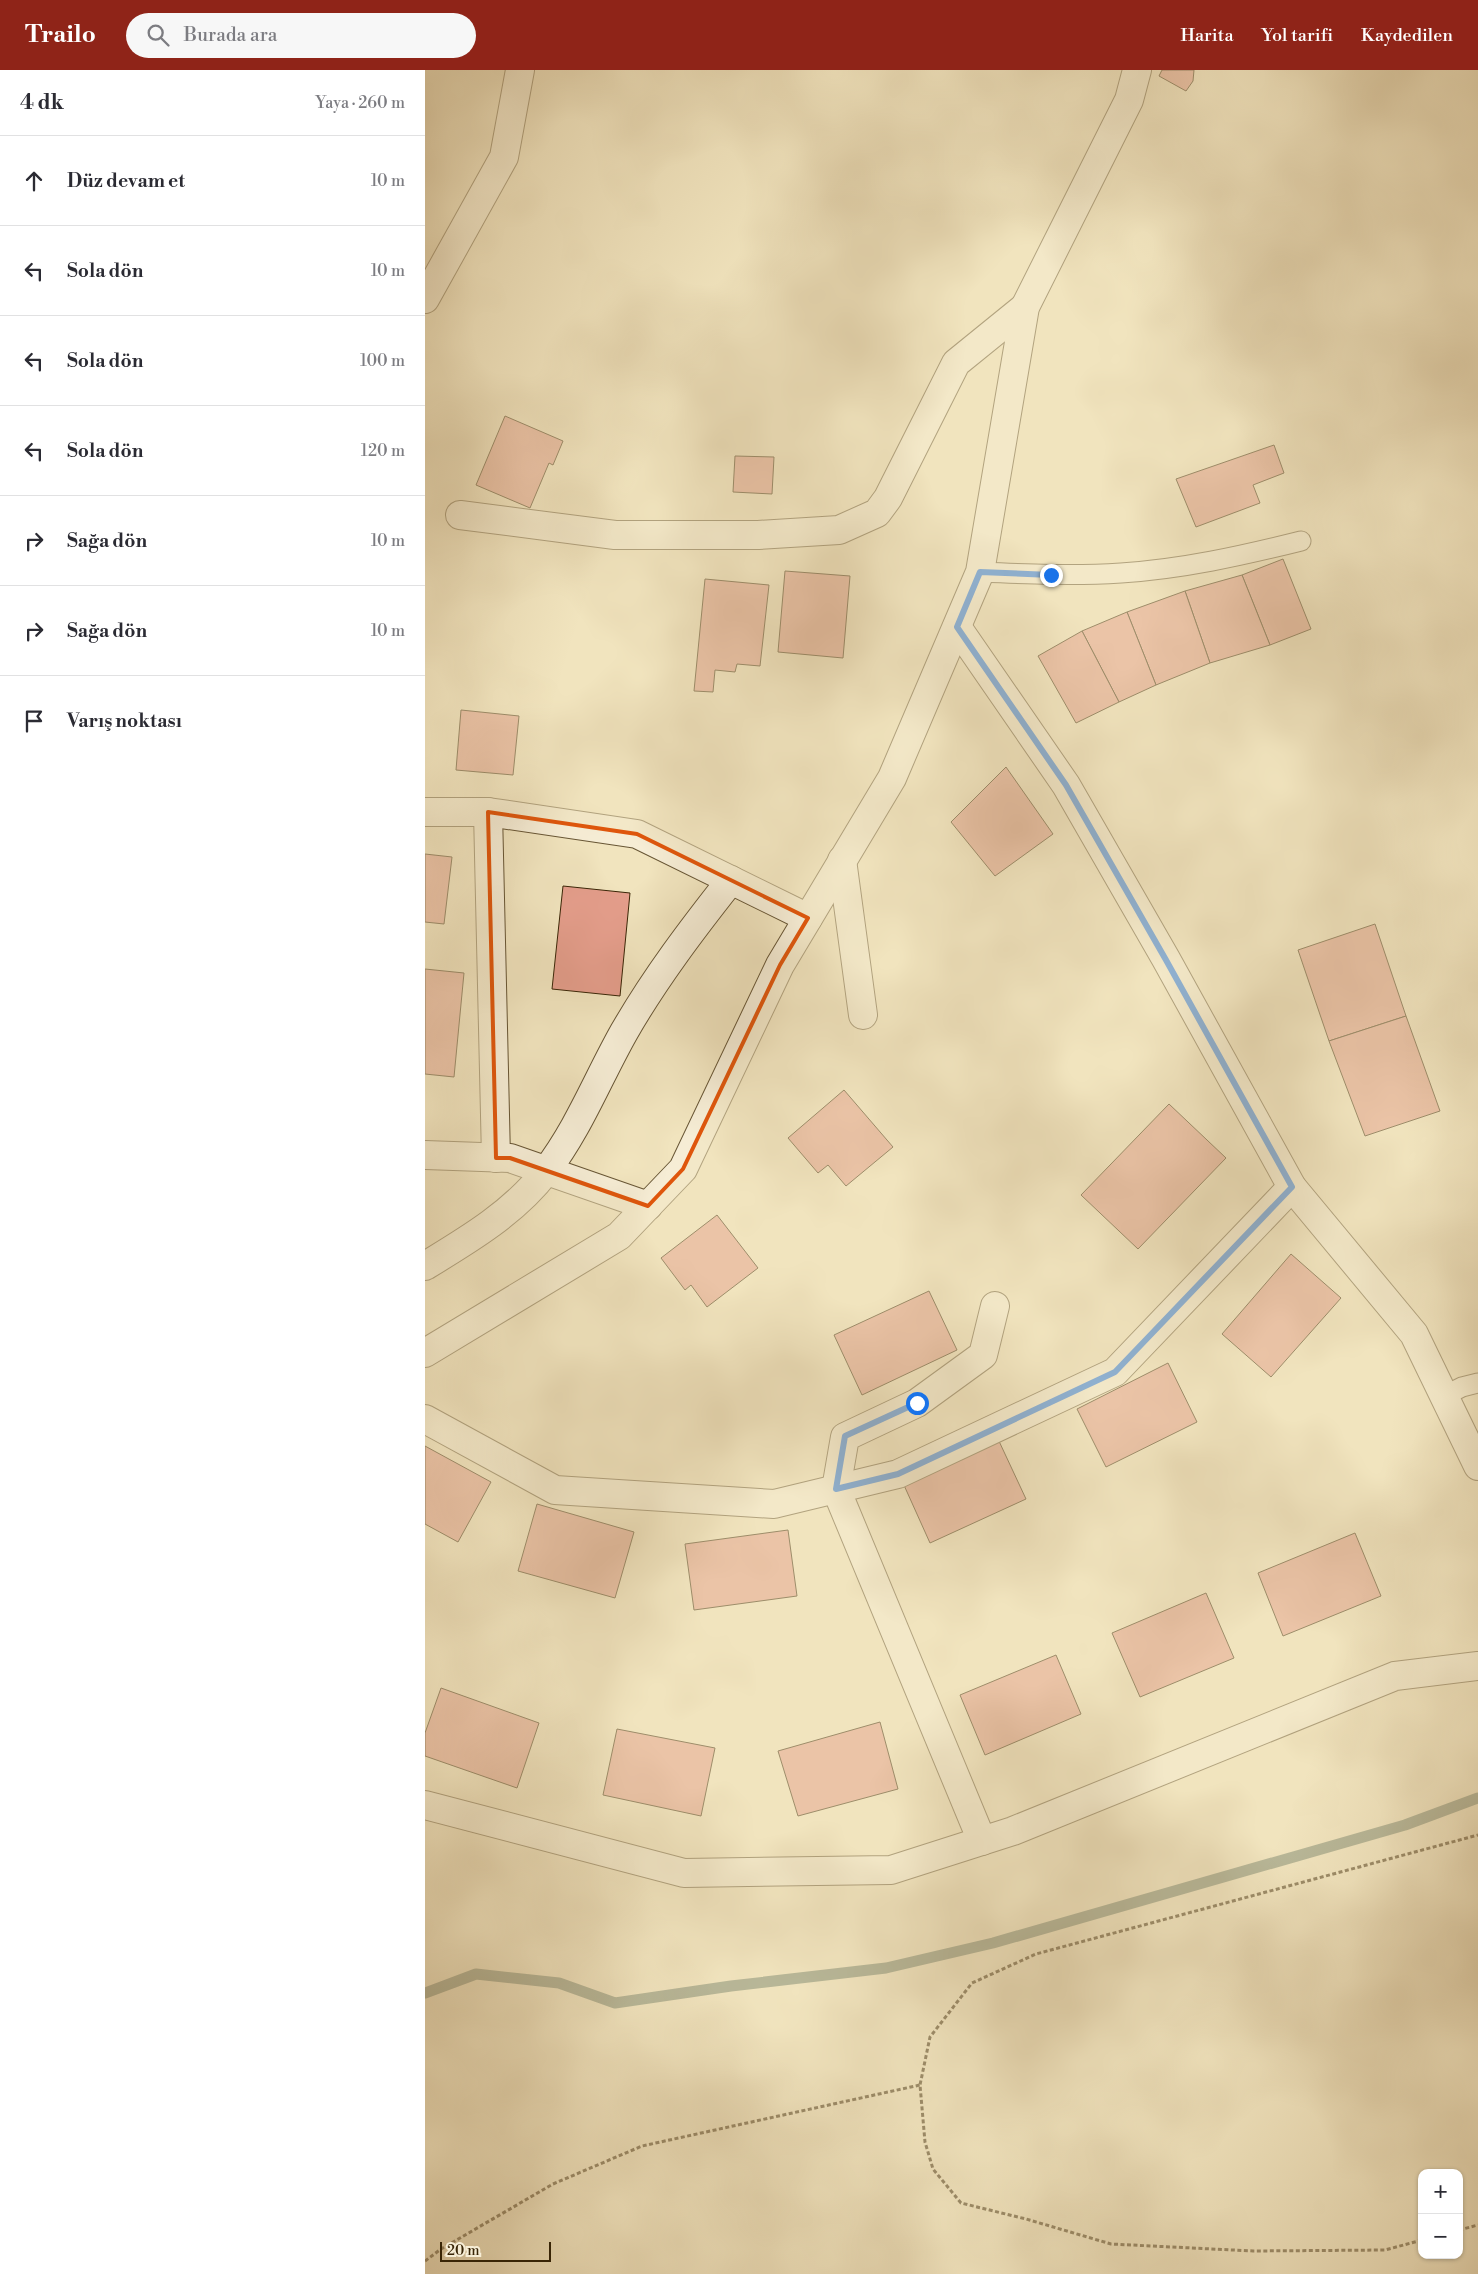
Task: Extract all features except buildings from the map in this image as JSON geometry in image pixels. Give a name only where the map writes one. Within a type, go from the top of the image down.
[{"type":"street","points":[[425,299],[505,157],[520,70]]},
{"type":"street","points":[[425,1353],[619,1236],[683,1169],[779,965],[892,778],[980,572],[1025,307],[1129,100],[1137,70]]},
{"type":"street","points":[[460,515],[615,535],[758,535],[839,530],[877,513],[888,498],[956,363],[1025,307]]},
{"type":"street","points":[[957,627],[1066,785],[1292,1187],[1414,1334],[1478,1466]]},
{"type":"street","points":[[425,812],[488,812],[637,834],[808,918]]},
{"type":"street","points":[[488,812],[496,1158]]},
{"type":"street","points":[[842,860],[863,1015]]},
{"type":"street","points":[[425,1266],[479,1233],[525,1194],[546,1171],[591,1098],[624,1032],[686,937],[731,880]]},
{"type":"street","points":[[425,1155],[511,1158],[648,1206]]},
{"type":"street","points":[[425,1419],[555,1490],[774,1504],[898,1474],[1115,1372],[1292,1187]]},
{"type":"street","points":[[982,1841],[836,1489],[845,1436],[917,1403],[983,1355],[995,1306]]},
{"type":"street","points":[[425,1805],[685,1873],[891,1870],[1013,1831],[1395,1676],[1478,1666]]},
{"type":"lane","points":[[980,572],[1051,575],[1121,573],[1182,566],[1241,556],[1301,541]]},
{"type":"lane","points":[[1444,1396],[1462,1386],[1478,1382]]},
{"type":"path","points":[[1418,2241],[1385,2250],[1253,2251],[1111,2244],[961,2202],[933,2169],[925,2142],[920,2086],[930,2038],[972,1983],[1036,1954],[1478,1835]]},
{"type":"path","points":[[425,2261],[441,2249],[553,2184],[642,2146],[920,2086]]},
{"type":"path","points":[[1463,2229],[1478,2225]]},
{"type":"highlighted area","points":[[488,812],[637,834],[808,918],[780,965],[683,1169],[648,1206],[510,1158],[496,1158]]},
{"type":"waterway","points":[[425,1993],[476,1974],[559,1983],[615,2003],[731,1986],[886,1968],[993,1943],[1405,1825],[1478,1798]]},
{"type":"route","points":[[917,1403],[845,1436],[836,1489],[898,1474],[1115,1372],[1292,1187],[1066,785],[957,627],[980,572],[1051,575]]}]
